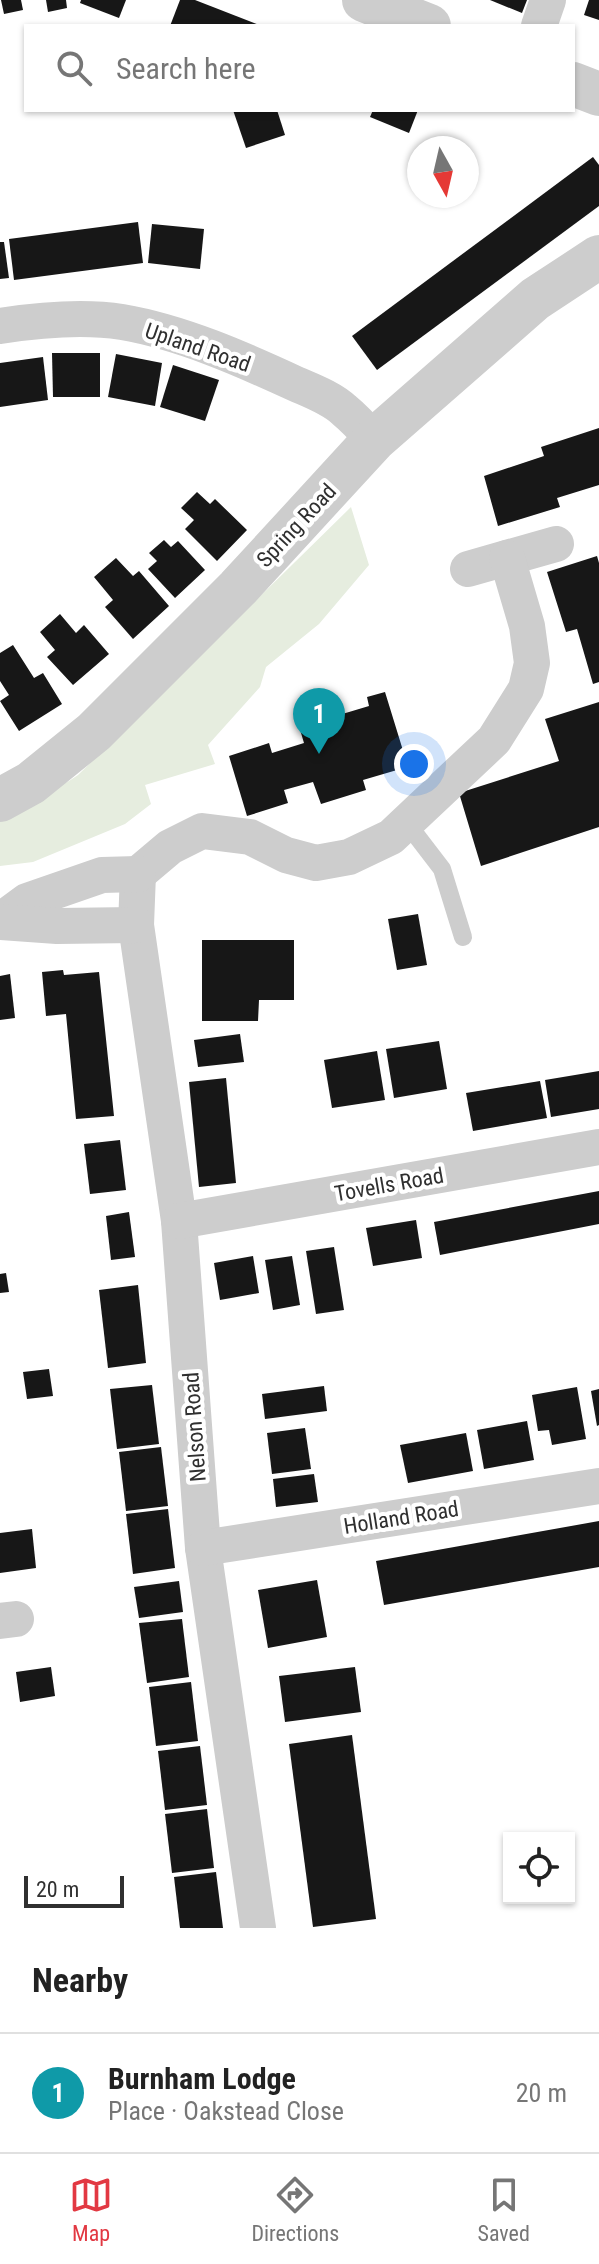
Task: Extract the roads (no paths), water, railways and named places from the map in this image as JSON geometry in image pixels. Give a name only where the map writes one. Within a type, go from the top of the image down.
[{"type":"street","points":[[364,0],[424,24]]},
{"type":"street","points":[[540,24],[548,0]]},
{"type":"street","points":[[575,85],[599,94]]},
{"type":"street","name":"Spring Road","points":[[0,800],[31,783],[94,732],[238,588],[374,440],[535,299],[599,257]]},
{"type":"street","name":"Upland Road","points":[[0,326],[86,320],[122,322],[173,335],[262,368],[319,395],[343,409],[374,440]]},
{"type":"street","points":[[468,569],[556,544]]},
{"type":"street","points":[[0,921],[27,901],[102,875],[138,874],[170,847],[202,831],[250,837],[286,855],[316,863],[349,857],[391,837],[494,740],[526,689],[532,663],[530,642],[507,558]]},
{"type":"street","name":"Nelson Road","points":[[138,874],[136,925],[179,1221],[203,1548],[258,1928]]},
{"type":"street","points":[[0,921],[57,926],[136,925]]},
{"type":"street","name":"Tovells Road","points":[[179,1221],[599,1147]]},
{"type":"street","name":"Holland Road","points":[[203,1548],[599,1486]]},
{"type":"lane","points":[[406,822],[442,869],[463,937]]},
{"type":"place","name":"Burnham Lodge","points":[[319,754]]}]
